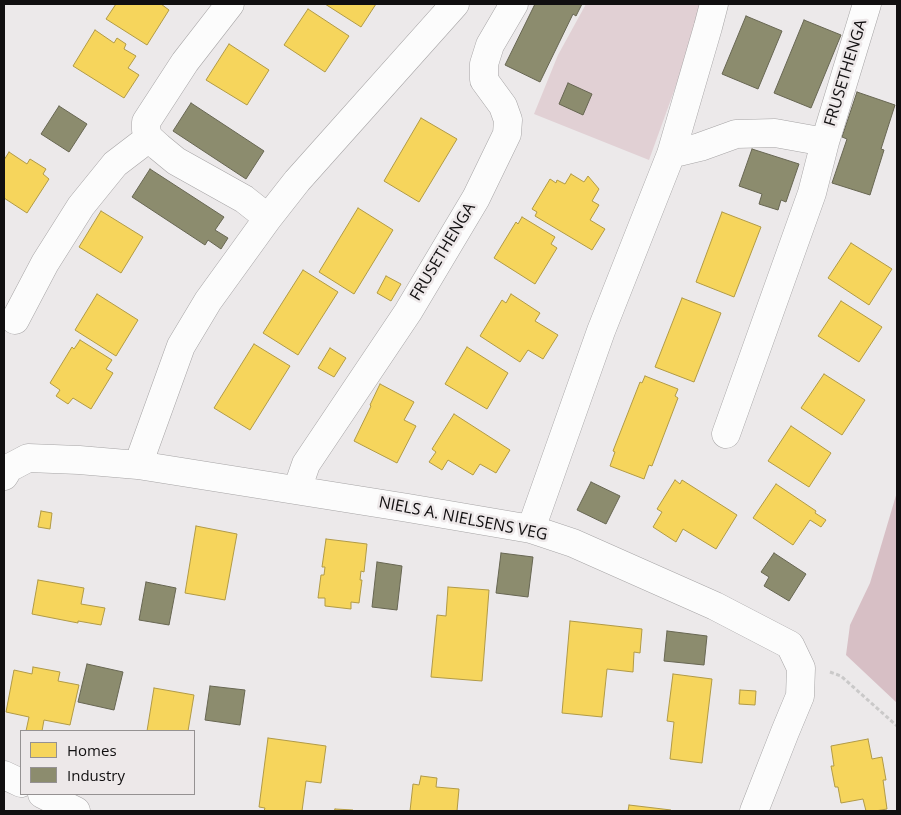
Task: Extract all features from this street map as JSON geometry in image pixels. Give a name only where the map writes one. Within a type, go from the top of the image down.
[{"type":"street","points":[[230,4],[185,62],[146,122],[146,130],[149,138],[176,161],[244,199],[268,218]]},
{"type":"street","name":"FRUSETHENGA","points":[[297,490],[306,464],[408,312],[476,198],[508,134],[508,120],[503,106],[484,80],[484,64],[490,45],[514,4]]},
{"type":"street","points":[[531,530],[601,331],[670,154],[714,4]]},
{"type":"street","name":"FRUSETHENGA","points":[[726,434],[812,193],[824,142],[867,4]]},
{"type":"street","points":[[138,465],[181,346],[208,302],[297,181],[444,10]]},
{"type":"street","name":"FRUSETHENGA","points":[[670,154],[700,147],[736,134],[774,133],[824,142]]},
{"type":"street","points":[[15,320],[45,262],[81,206],[115,164],[149,138]]},
{"type":"street","name":"NIELS A. NIELSENS VEG","points":[[4,476],[9,468],[28,458],[138,465],[531,530],[574,543],[715,606],[790,645],[801,668],[800,696],[754,811]]},
{"type":"street","points":[[4,774],[20,782]]},
{"type":"street","points":[[44,795],[76,811]]},
{"type":"path","points":[[801,668],[824,669],[841,676],[897,726]]},
{"type":"shaded area","points":[[586,4],[703,4],[649,160],[534,114],[558,55]]},
{"type":"shaded area","points":[[897,492],[897,703],[846,655],[850,625],[870,583]]},
{"type":"building: Homes","points":[[116,4],[161,4],[169,10],[147,45],[106,19]]},
{"type":"building: Homes","points":[[325,4],[376,4],[361,27]]},
{"type":"building: Homes","points":[[308,9],[349,36],[325,72],[284,45]]},
{"type":"building: Homes","points":[[95,30],[114,43],[117,38],[126,44],[124,49],[136,56],[128,68],[139,75],[124,98],[73,66]]},
{"type":"building: Homes","points":[[229,44],[269,70],[247,105],[206,80]]},
{"type":"building: Homes","points":[[421,118],[457,139],[419,202],[384,181]]},
{"type":"building: Homes","points":[[9,152],[27,164],[30,159],[46,169],[43,174],[49,179],[27,213],[4,198],[4,160]]},
{"type":"building: Homes","points":[[571,174],[584,182],[588,176],[599,189],[592,201],[599,205],[590,220],[605,229],[592,250],[535,216],[537,212],[532,209],[550,179],[556,183],[557,180],[565,184]]},
{"type":"building: Homes","points":[[358,208],[393,230],[354,294],[319,272]]},
{"type":"building: Homes","points":[[101,211],[143,237],[121,273],[79,247]]},
{"type":"building: Homes","points":[[722,212],[761,227],[734,297],[696,282]]},
{"type":"building: Homes","points":[[522,217],[555,237],[551,244],[557,248],[535,284],[494,258],[516,222],[518,224]]},
{"type":"building: Homes","points":[[851,243],[892,269],[869,305],[828,278]]},
{"type":"building: Homes","points":[[303,270],[338,292],[298,355],[263,333]]},
{"type":"building: Homes","points":[[386,276],[401,284],[391,301],[377,293]]},
{"type":"building: Homes","points":[[97,294],[138,320],[116,356],[75,330]]},
{"type":"building: Homes","points":[[511,294],[540,313],[535,321],[558,335],[543,359],[528,350],[520,362],[480,336],[502,300],[506,303]]},
{"type":"building: Homes","points":[[682,298],[721,313],[694,382],[655,367]]},
{"type":"building: Homes","points":[[841,301],[882,327],[859,362],[818,336]]},
{"type":"building: Homes","points":[[80,340],[112,360],[106,369],[113,373],[91,409],[73,398],[68,404],[56,396],[60,390],[50,383],[72,347],[74,349]]},
{"type":"building: Homes","points":[[254,344],[290,366],[250,430],[214,408]]},
{"type":"building: Homes","points":[[467,347],[508,373],[487,409],[445,384]]},
{"type":"building: Homes","points":[[330,348],[346,358],[334,377],[318,368]]},
{"type":"building: Homes","points":[[824,374],[865,400],[842,435],[801,408]]},
{"type":"building: Homes","points":[[645,376],[678,389],[675,396],[678,398],[652,466],[649,465],[644,479],[610,466],[615,452],[613,451],[640,382],[642,383]]},
{"type":"building: Homes","points":[[380,384],[414,402],[404,420],[416,426],[397,463],[354,441]]},
{"type":"building: Homes","points":[[454,414],[510,450],[496,473],[480,464],[473,475],[448,460],[442,470],[429,462],[436,452],[432,449]]},
{"type":"building: Homes","points":[[791,426],[831,453],[809,487],[768,461]]},
{"type":"building: Homes","points":[[675,480],[680,484],[682,480],[737,515],[716,549],[683,529],[676,542],[653,527],[662,512],[657,509]]},
{"type":"building: Homes","points":[[776,484],[826,520],[821,527],[810,520],[793,545],[753,518]]},
{"type":"building: Homes","points":[[41,511],[52,513],[50,529],[38,527]]},
{"type":"building: Homes","points":[[196,526],[237,534],[225,600],[185,593]]},
{"type":"building: Homes","points":[[326,539],[367,544],[364,572],[361,571],[360,580],[362,580],[359,603],[351,602],[351,609],[325,606],[325,598],[318,598],[321,575],[324,575],[325,567],[322,567]]},
{"type":"building: Homes","points":[[38,580],[84,588],[81,604],[105,608],[101,625],[78,621],[78,623],[32,614]]},
{"type":"building: Homes","points":[[448,587],[489,590],[482,681],[431,677],[437,615],[446,616]]},
{"type":"building: Homes","points":[[570,621],[642,629],[640,653],[634,652],[633,672],[607,669],[602,717],[562,713]]},
{"type":"building: Homes","points":[[33,667],[60,672],[58,681],[79,685],[70,725],[44,720],[42,730],[26,730],[29,717],[6,712],[14,670],[32,674]]},
{"type":"building: Homes","points":[[673,674],[712,679],[702,763],[670,759],[674,722],[667,721]]},
{"type":"building: Homes","points":[[154,688],[194,695],[188,730],[147,730]]},
{"type":"building: Homes","points":[[740,690],[756,691],[755,705],[739,704]]},
{"type":"building: Homes","points":[[268,738],[326,746],[321,783],[306,781],[302,811],[264,811],[265,808],[259,807]]},
{"type":"building: Homes","points":[[868,739],[872,759],[882,757],[886,780],[883,780],[887,809],[866,811],[863,799],[841,803],[838,787],[835,787],[831,766],[834,766],[831,746]]},
{"type":"building: Homes","points":[[421,776],[437,778],[436,787],[459,789],[457,811],[410,811],[413,784],[419,785]]},
{"type":"building: Homes","points":[[629,805],[671,810],[671,811],[628,811]]},
{"type":"building: Homes","points":[[335,809],[353,810],[353,811],[334,811]]},
{"type":"building: Industry","points":[[535,4],[582,4],[576,16],[573,14],[540,82],[505,65]]},
{"type":"building: Industry","points":[[746,16],[782,31],[758,89],[722,74]]},
{"type":"building: Industry","points":[[804,20],[841,35],[811,108],[774,93]]},
{"type":"building: Industry","points":[[568,83],[592,94],[583,115],[559,104]]},
{"type":"building: Industry","points":[[857,92],[895,105],[881,149],[884,150],[870,195],[832,183],[847,139],[842,137]]},
{"type":"building: Industry","points":[[191,103],[264,151],[246,179],[173,131]]},
{"type":"building: Industry","points":[[59,106],[87,124],[69,152],[41,134]]},
{"type":"building: Industry","points":[[752,149],[799,164],[786,202],[781,200],[778,210],[759,204],[762,194],[739,186]]},
{"type":"building: Industry","points":[[150,169],[224,217],[215,230],[228,238],[221,249],[208,240],[205,245],[132,197]]},
{"type":"building: Industry","points":[[591,482],[620,496],[606,524],[577,510]]},
{"type":"building: Industry","points":[[501,553],[533,557],[528,597],[496,593]]},
{"type":"building: Industry","points":[[774,553],[806,574],[789,601],[764,586],[769,577],[761,572]]},
{"type":"building: Industry","points":[[377,562],[402,566],[397,610],[372,607]]},
{"type":"building: Industry","points":[[146,582],[176,588],[169,625],[139,620]]},
{"type":"building: Industry","points":[[667,631],[707,636],[704,665],[664,661]]},
{"type":"building: Industry","points":[[87,664],[123,672],[114,710],[78,702]]},
{"type":"building: Industry","points":[[210,686],[245,690],[240,725],[205,720]]}]
